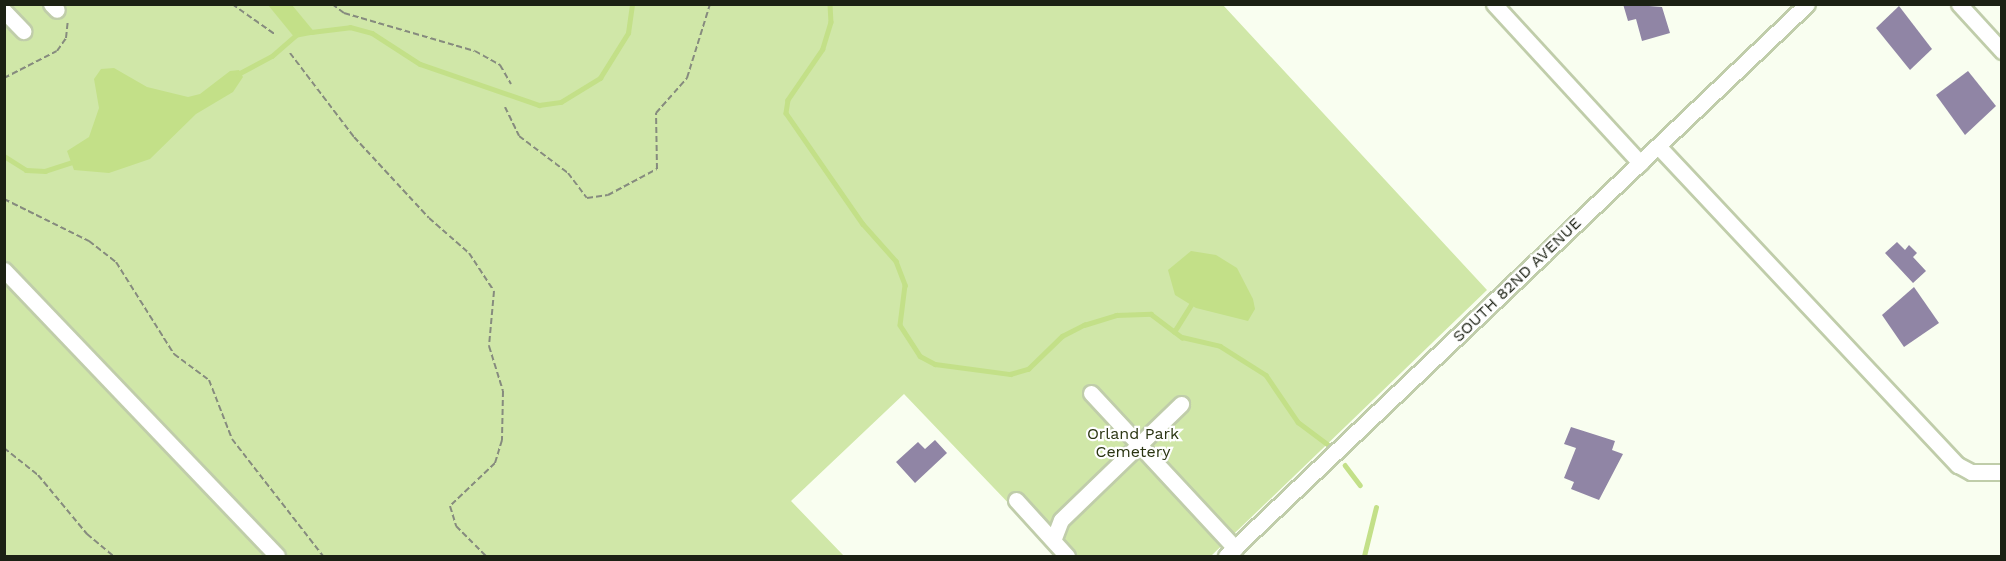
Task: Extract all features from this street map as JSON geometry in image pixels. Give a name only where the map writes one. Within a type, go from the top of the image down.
[{"type":"street","points":[[1494,4],[1640,164]]},
{"type":"street","name":"SOUTH 82ND AVENUE","points":[[1231,552],[1808,4]]},
{"type":"street","points":[[1959,4],[2001,51]]},
{"type":"street","points":[[4,11],[23,31]]},
{"type":"street","points":[[1658,146],[1958,465],[1971,472],[2001,472]]},
{"type":"street","points":[[4,270],[277,556]]},
{"type":"street","points":[[1090,393],[1231,552]]},
{"type":"street","points":[[1054,538],[1061,520],[1181,404]]},
{"type":"street","points":[[1016,500],[1054,538],[1067,556]]},
{"type":"path","points":[[232,4],[276,35]]},
{"type":"path","points":[[332,4],[344,13],[474,51],[500,64],[511,84]]},
{"type":"path","points":[[505,107],[519,136],[568,173],[587,198],[608,195],[657,169],[656,113],[687,78],[710,4]]},
{"type":"path","points":[[4,78],[57,51],[66,38],[58,8]]},
{"type":"path","points":[[290,53],[354,137],[429,218],[470,253],[494,291],[489,346],[503,391],[502,440],[495,463],[450,506],[456,526],[486,556]]},
{"type":"path","points":[[4,199],[89,241],[116,262],[174,354],[209,380],[232,439],[323,556]]},
{"type":"path","points":[[4,448],[38,476],[87,534],[113,556]]},
{"type":"green space","name":"Orland Park Cemetery","points":[[5,5],[1223,5],[1487,290],[1211,556],[1059,556],[904,394],[791,501],[844,556],[5,556]]},
{"type":"shaded area","points":[[268,5],[292,5],[316,34],[295,38]]},
{"type":"shaded area","points":[[114,68],[147,87],[188,97],[200,94],[230,71],[239,70],[243,77],[233,92],[196,114],[150,159],[109,173],[74,170],[67,151],[89,137],[99,108],[94,79],[101,69]]},
{"type":"shaded area","points":[[1191,251],[1216,255],[1237,268],[1253,299],[1255,309],[1248,321],[1196,308],[1175,295],[1168,270]]},
{"type":"building","points":[[1623,4],[1662,7],[1670,33],[1642,41],[1636,19],[1628,21]]},
{"type":"building","points":[[1899,6],[1932,49],[1910,70],[1876,28]]},
{"type":"building","points":[[1968,71],[1996,106],[1965,135],[1936,95]]},
{"type":"building","points":[[1897,242],[1905,250],[1909,245],[1917,253],[1913,257],[1926,271],[1913,283],[1885,253]]},
{"type":"building","points":[[1914,287],[1939,323],[1904,347],[1882,315]]},
{"type":"building","points":[[1571,427],[1615,441],[1612,450],[1623,454],[1599,500],[1571,489],[1574,482],[1564,478],[1576,448],[1564,444]]},
{"type":"building","points":[[935,440],[947,453],[915,483],[896,462],[918,442],[925,449]]},
{"type":"waterway","points":[[311,32],[350,27],[372,33],[420,64],[539,105],[561,102],[600,78],[628,33],[632,4]]},
{"type":"waterway","points":[[830,4],[831,22],[823,49],[788,100],[786,113],[863,224],[896,261],[905,285],[900,325],[920,356],[935,364],[1010,374],[1028,369],[1062,336],[1084,325],[1116,315],[1151,314],[1182,337],[1220,346],[1266,375],[1298,422],[1330,446]]},
{"type":"waterway","points":[[238,74],[272,56],[297,34]]},
{"type":"waterway","points":[[4,156],[26,170],[45,171],[75,161]]},
{"type":"waterway","points":[[1174,332],[1193,301]]},
{"type":"waterway","points":[[1345,465],[1360,485]]},
{"type":"waterway","points":[[1364,556],[1376,507]]}]
